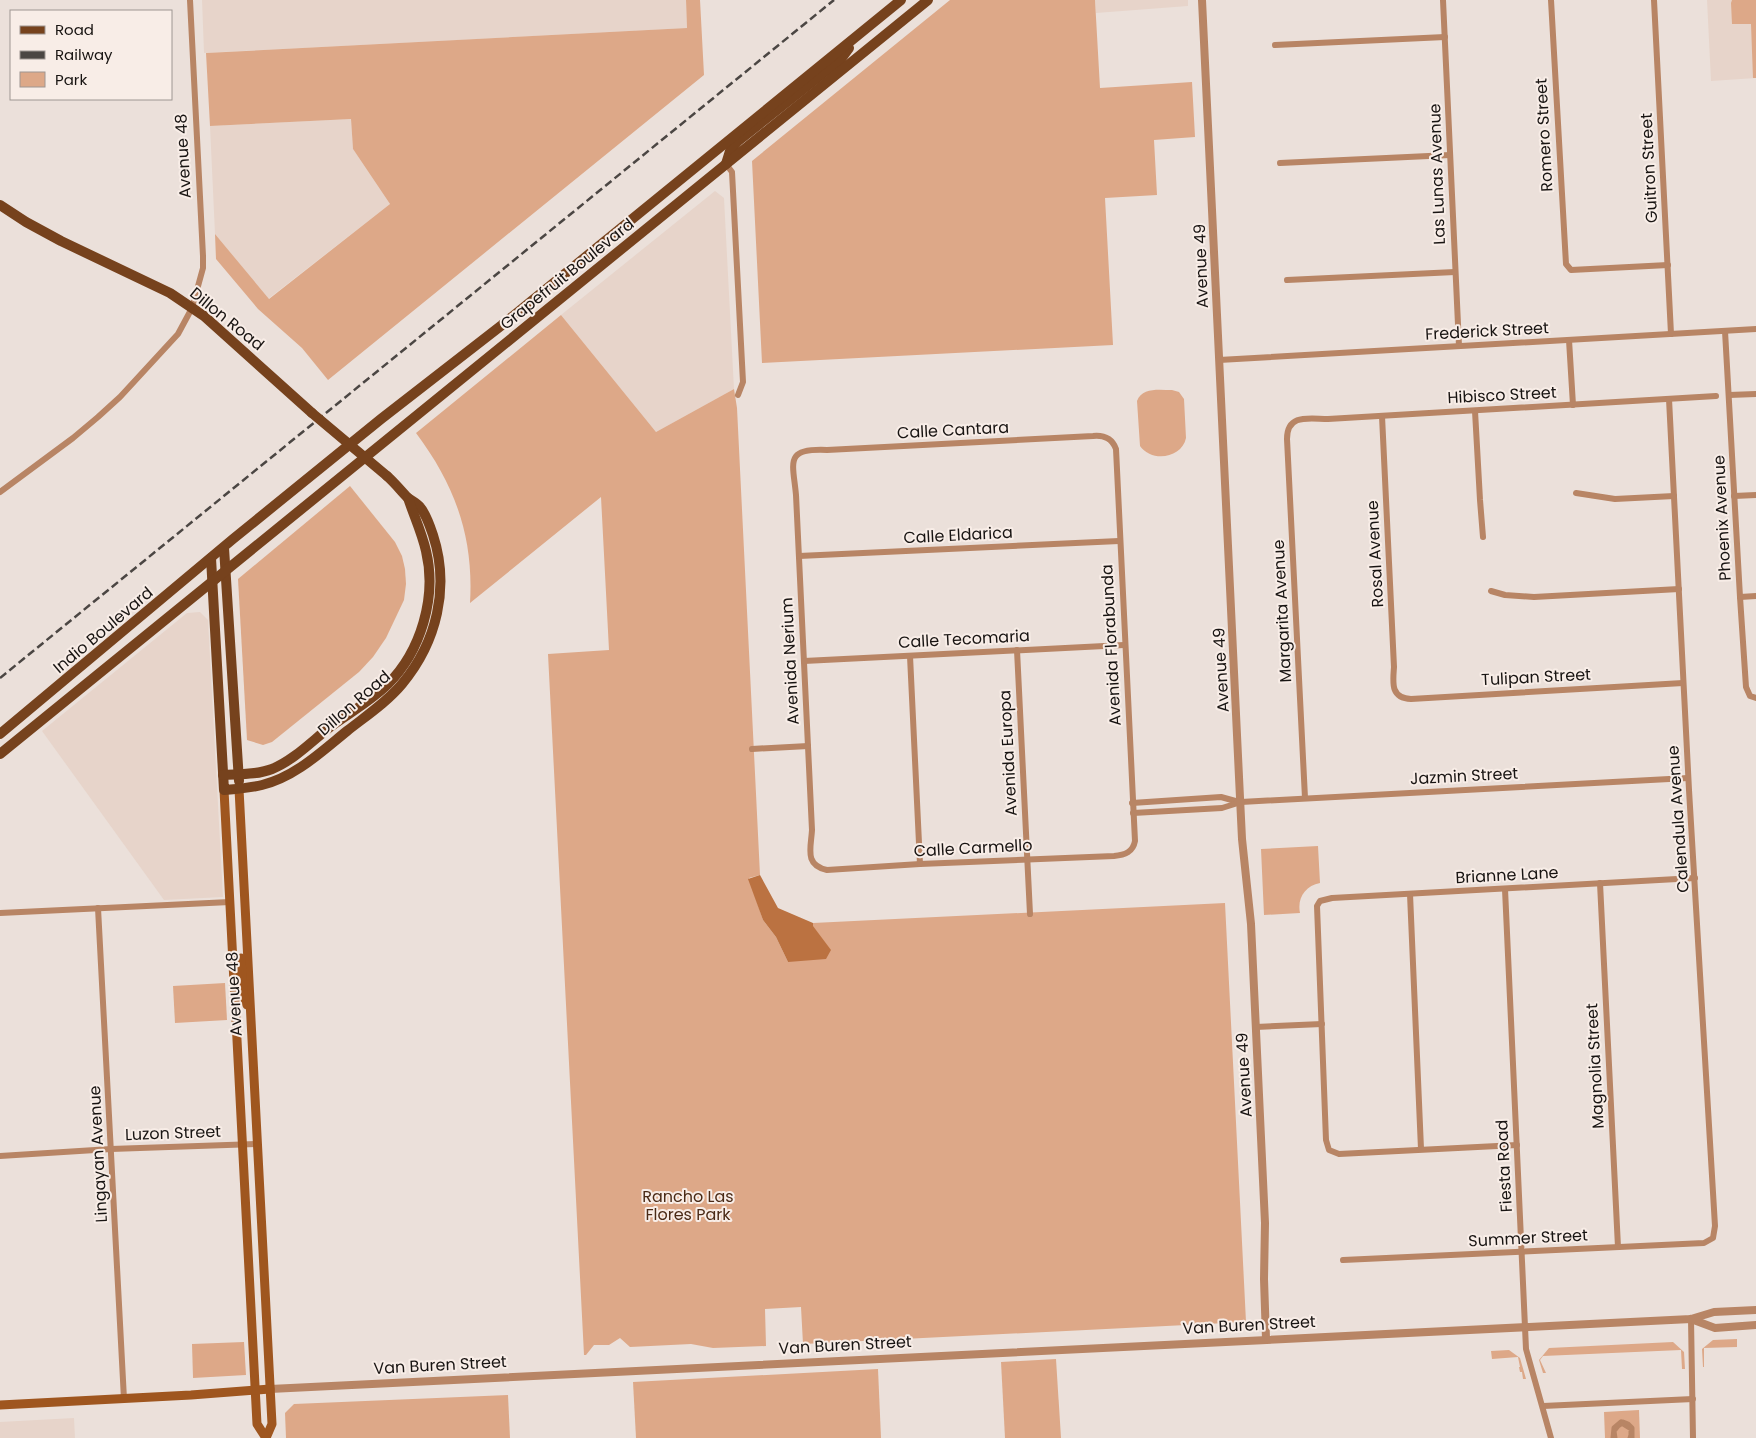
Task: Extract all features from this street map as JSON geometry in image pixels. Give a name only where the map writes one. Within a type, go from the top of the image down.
[{"type":"main road","name":"Grapefruit Boulevard","points":[[224,548],[381,419],[502,325],[901,0]]},
{"type":"main road","name":"Grapefruit Boulevard","points":[[225,570],[928,0]]},
{"type":"main road","points":[[726,164],[730,151],[738,141],[841,59],[860,33]]},
{"type":"main road","name":"Dillon Road","points":[[0,204],[26,222],[61,241],[170,293],[204,316],[387,476],[408,498],[420,507],[427,520],[434,540],[440,571],[440,600],[428,642],[418,661],[401,685],[380,705],[290,774],[250,788],[224,790]]},
{"type":"main road","name":"Dillon Road","points":[[223,775],[260,772],[271,769],[295,755],[388,684],[409,656],[421,631],[426,614],[429,599],[430,573],[426,551],[408,498]]},
{"type":"main road","name":"Indio Boulevard","points":[[0,734],[224,548]]},
{"type":"main road","name":"Avenue 48","points":[[224,548],[239,788],[272,1424],[266,1438]]},
{"type":"main road","name":"Avenue 48","points":[[211,558],[257,1424],[266,1438]]},
{"type":"main road","name":"Indio Boulevard","points":[[0,754],[225,570]]},
{"type":"main road","points":[[230,902],[236,905],[238,910],[243,993],[250,1012]]},
{"type":"main road","name":"Van Buren Street","points":[[0,1405],[270,1389]]},
{"type":"street","name":"Avenue 48","points":[[0,492],[73,438],[120,397],[178,334],[192,308],[203,268],[203,256],[190,0]]},
{"type":"street","name":"Avenue 49","points":[[1202,0],[1241,802],[1251,924],[1256,1027],[1265,1223],[1266,1339]]},
{"type":"street","name":"Las Lunas Avenue","points":[[1443,0],[1458,346]]},
{"type":"street","name":"Romero Street","points":[[1551,0],[1564,260],[1568,268],[1575,270],[1668,265]]},
{"type":"street","name":"Guitron Street","points":[[1654,0],[1671,334]]},
{"type":"street","points":[[1275,45],[1445,37]]},
{"type":"street","points":[[1280,162],[1450,155]]},
{"type":"street","points":[[726,164],[732,172],[742,362],[743,382],[738,395]]},
{"type":"street","points":[[1288,280],[1455,272]]},
{"type":"street","name":"Frederick Street","points":[[1219,360],[1756,329]]},
{"type":"street","name":"Phoenix Avenue","points":[[1725,331],[1746,687],[1750,696],[1756,698]]},
{"type":"street","points":[[1569,340],[1573,405]]},
{"type":"street","points":[[1728,395],[1756,394]]},
{"type":"street","name":"Hibisco Street","points":[[1290,424],[1302,418],[1328,419],[1716,396]]},
{"type":"street","name":"Calendula Avenue","points":[[1669,399],[1688,778],[1715,1226],[1714,1238]]},
{"type":"street","points":[[1475,411],[1483,537]]},
{"type":"street","name":"Rosal Avenue","points":[[1382,416],[1394,690]]},
{"type":"street","name":"Margarita Avenue","points":[[1290,424],[1287,431],[1287,439],[1305,798]]},
{"type":"street","name":"Calle Cantara","points":[[798,454],[808,450],[1093,436],[1105,437],[1110,440]]},
{"type":"street","name":"Avenida Florabunda","points":[[1110,440],[1114,443],[1116,449],[1135,841],[1134,847],[1131,850]]},
{"type":"street","name":"Avenida Nerium","points":[[798,454],[794,458],[792,465],[796,495],[812,830],[810,856],[813,863],[817,866]]},
{"type":"street","points":[[1576,493],[1615,499],[1674,496]]},
{"type":"street","points":[[1734,496],[1756,495]]},
{"type":"street","name":"Calle Eldarica","points":[[799,556],[1119,541]]},
{"type":"street","points":[[1491,592],[1534,597],[1679,589]]},
{"type":"street","points":[[1740,597],[1756,596]]},
{"type":"street","name":"Calle Tecomaria","points":[[804,661],[1124,645]]},
{"type":"street","name":"Avenida Europa","points":[[1017,650],[1030,914]]},
{"type":"street","points":[[910,656],[920,864]]},
{"type":"street","name":"Tulipan Street","points":[[1394,690],[1404,699],[1411,699],[1683,683]]},
{"type":"street","points":[[752,749],[808,746]]},
{"type":"street","name":"Jazmin Street","points":[[1241,802],[1688,778]]},
{"type":"street","points":[[1132,803],[1222,798],[1241,802]]},
{"type":"street","points":[[1133,813],[1222,808],[1241,802]]},
{"type":"street","name":"Calle Carmello","points":[[817,866],[827,870],[1114,856],[1126,854],[1131,850]]},
{"type":"street","name":"Brianne Lane","points":[[1322,1024],[1316,913],[1320,901],[1332,898],[1695,878]]},
{"type":"street","name":"Magnolia Street","points":[[1600,883],[1618,1247]]},
{"type":"street","name":"Fiesta Road","points":[[1505,889],[1526,1349],[1551,1438]]},
{"type":"street","points":[[1410,894],[1421,1149]]},
{"type":"street","points":[[0,914],[230,902]]},
{"type":"street","name":"Lingayan Avenue","points":[[98,908],[124,1399]]},
{"type":"street","points":[[1256,1027],[1322,1024],[1326,1140],[1329,1150],[1339,1154],[1517,1145]]},
{"type":"street","name":"Luzon Street","points":[[0,1156],[111,1149],[257,1144]]},
{"type":"street","name":"Summer Street","points":[[1343,1260],[1704,1243],[1714,1238]]},
{"type":"street","name":"Van Buren Street","points":[[270,1389],[1691,1319],[1714,1312],[1756,1310]]},
{"type":"street","points":[[1691,1319],[1693,1438]]},
{"type":"street","name":"Van Buren Street","points":[[1691,1319],[1716,1328],[1756,1325]]},
{"type":"street","points":[[1543,1406],[1693,1399]]},
{"type":"shaded area","points":[[202,0],[686,0],[687,28],[204,53]]},
{"type":"shaded area","points":[[1095,0],[1188,0],[1188,6],[1096,13]]},
{"type":"shaded area","points":[[1707,0],[1756,0],[1756,78],[1711,81]]},
{"type":"shaded area","points":[[351,119],[353,149],[390,204],[268,299],[215,234],[210,126]]},
{"type":"shaded area","points":[[715,191],[724,198],[734,389],[656,432],[561,315]]},
{"type":"shaded area","points":[[200,612],[208,620],[223,897],[164,900],[42,731],[187,613]]},
{"type":"shaded area","points":[[760,875],[778,908],[813,923],[813,926],[831,950],[826,959],[788,962],[776,937],[763,920],[748,879]]},
{"type":"shaded area","points":[[74,1418],[75,1438],[0,1438],[0,1422]]},
{"type":"green space","points":[[686,0],[700,0],[704,75],[328,380],[302,348],[258,309],[216,259],[215,234],[269,299],[390,204],[353,149],[351,119],[210,126],[206,53],[687,28]]},
{"type":"green space","points":[[950,0],[1095,0],[1100,88],[1192,82],[1195,137],[1154,140],[1157,195],[1105,198],[1113,345],[762,363],[752,161]]},
{"type":"green space","points":[[1732,0],[1756,0],[1756,78],[1753,78],[1751,24],[1732,24]]},
{"type":"green space","name":"Rancho Las Flores Park","points":[[561,315],[656,432],[734,389],[737,408],[760,875],[749,878],[763,920],[776,937],[788,962],[813,923],[1225,903],[1246,1322],[803,1344],[801,1307],[765,1309],[766,1346],[713,1348],[691,1344],[630,1347],[620,1338],[609,1345],[594,1345],[584,1355],[548,654],[609,650],[601,497],[470,603],[469,556],[459,513],[441,472],[416,433]]},
{"type":"green space","points":[[1172,390],[1179,392],[1184,399],[1186,438],[1179,450],[1173,454],[1166,456],[1152,455],[1140,446],[1137,401],[1147,391]]},
{"type":"green space","points":[[350,486],[395,542],[402,556],[406,584],[404,600],[386,638],[373,657],[359,672],[272,742],[263,745],[247,740],[238,579]]},
{"type":"green space","points":[[1318,846],[1320,883],[1310,887],[1303,894],[1299,908],[1300,913],[1264,915],[1261,849]]},
{"type":"green space","points":[[225,983],[227,1020],[175,1023],[173,986]]},
{"type":"green space","points":[[1737,1339],[1737,1347],[1704,1348],[1703,1367],[1702,1349],[1713,1340]]},
{"type":"green space","points":[[244,1342],[246,1375],[193,1378],[192,1344]]},
{"type":"green space","points":[[1673,1342],[1684,1352],[1685,1369],[1682,1369],[1681,1350],[1543,1356],[1540,1360],[1546,1373],[1543,1373],[1539,1360],[1549,1348]]},
{"type":"green space","points":[[1509,1350],[1520,1358],[1526,1379],[1523,1379],[1522,1372],[1520,1372],[1518,1357],[1492,1359],[1491,1351]]},
{"type":"green space","points":[[1056,1359],[1061,1438],[1005,1438],[1001,1362]]},
{"type":"green space","points":[[878,1369],[881,1438],[636,1438],[633,1382]]},
{"type":"green space","points":[[508,1395],[510,1438],[286,1438],[285,1413],[294,1404]]},
{"type":"green space","points":[[1639,1410],[1640,1438],[1605,1438],[1604,1412]]},
{"type":"railway","points":[[0,678],[834,0]]}]
